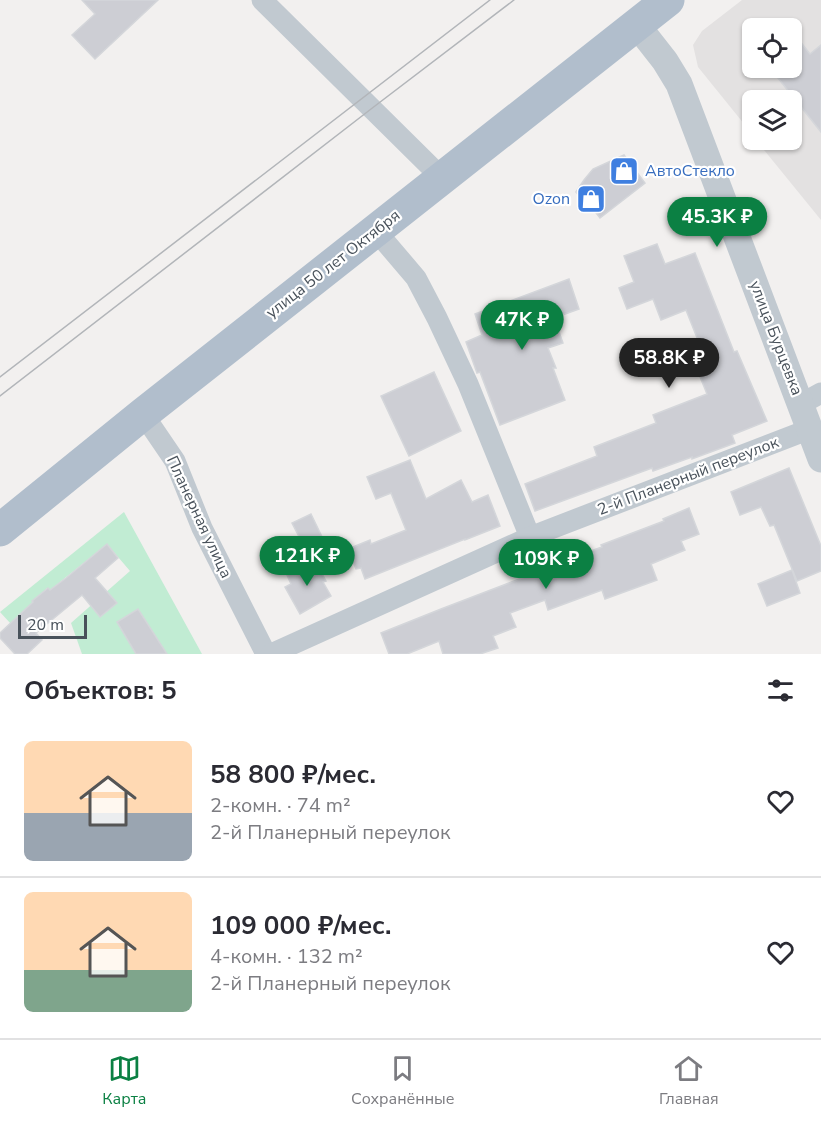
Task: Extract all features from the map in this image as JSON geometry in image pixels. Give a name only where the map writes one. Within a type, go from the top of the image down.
[{"type":"main road","name":"улица 50 лет Октября","points":[[0,530],[143,414],[668,0]]},
{"type":"street","points":[[262,0],[442,178]]},
{"type":"street","name":"улица Бурцевка","points":[[636,24],[665,61],[679,84],[811,398],[810,429],[821,459]]},
{"type":"street","points":[[376,231],[416,278],[437,318],[468,384],[530,537]]},
{"type":"street","name":"Планерная улица","points":[[143,414],[175,461],[202,528],[266,654]]},
{"type":"street","name":"2-й Планерный переулок","points":[[271,654],[530,537],[810,429]]},
{"type":"shaded area","points":[[742,0],[821,0],[821,220],[764,150],[802,150],[802,90],[742,90],[742,121],[698,67],[693,45],[702,31]]},
{"type":"green space","points":[[124,512],[202,654],[82,654],[71,623],[130,571],[107,544],[33,601],[39,609],[11,624],[0,612]]},
{"type":"building","points":[[82,0],[158,0],[95,59],[72,35],[95,14]]},
{"type":"building","points":[[802,44],[810,54],[821,45],[821,132],[802,108],[802,90],[788,90],[778,78],[802,78]]},
{"type":"building","points":[[624,155],[645,183],[600,218],[590,205],[587,207],[576,192],[593,169]]},
{"type":"building","points":[[657,244],[665,264],[695,253],[734,352],[737,351],[767,421],[732,435],[735,443],[653,471],[652,468],[535,511],[525,484],[597,456],[594,447],[656,423],[653,415],[707,394],[696,367],[707,363],[686,310],[661,320],[653,299],[627,309],[619,288],[634,282],[624,256]]},
{"type":"building","points":[[569,279],[579,309],[554,318],[563,343],[548,348],[565,400],[500,425],[466,342],[482,335],[475,314]]},
{"type":"building","points":[[434,372],[461,431],[409,456],[381,396]]},
{"type":"building","points":[[410,460],[426,499],[461,480],[472,502],[488,495],[500,526],[365,579],[361,568],[356,569],[348,549],[370,540],[371,544],[406,530],[391,493],[376,499],[367,477]]},
{"type":"building","points":[[789,468],[821,546],[821,571],[797,581],[774,525],[770,526],[761,507],[740,515],[731,492]]},
{"type":"building","points":[[689,508],[699,534],[681,541],[685,550],[651,564],[657,580],[605,599],[602,590],[548,610],[545,600],[510,613],[516,627],[493,636],[498,648],[480,654],[443,654],[439,641],[407,654],[389,654],[381,633],[535,573],[532,566],[563,555],[565,560],[602,547],[601,545],[664,521],[663,519]]},
{"type":"building","points":[[311,514],[325,543],[306,550],[292,523]]},
{"type":"building","points":[[107,544],[118,558],[95,578],[117,603],[100,617],[82,595],[36,633],[42,640],[27,654],[15,654],[0,638],[0,633],[32,601],[48,588],[50,590],[66,578]]},
{"type":"building","points":[[314,559],[331,596],[300,614],[285,587],[291,584],[287,575]]},
{"type":"building","points":[[792,570],[800,593],[767,606],[758,584]]},
{"type":"building","points":[[138,609],[167,654],[136,654],[117,622]]},
{"type":"tram line","points":[[0,377],[490,0]]},
{"type":"tram line","points":[[0,396],[514,0]]},
{"type":"place","name":"АвтоСтекло","points":[[624,171]]},
{"type":"place","name":"Ozon","points":[[591,199]]}]
